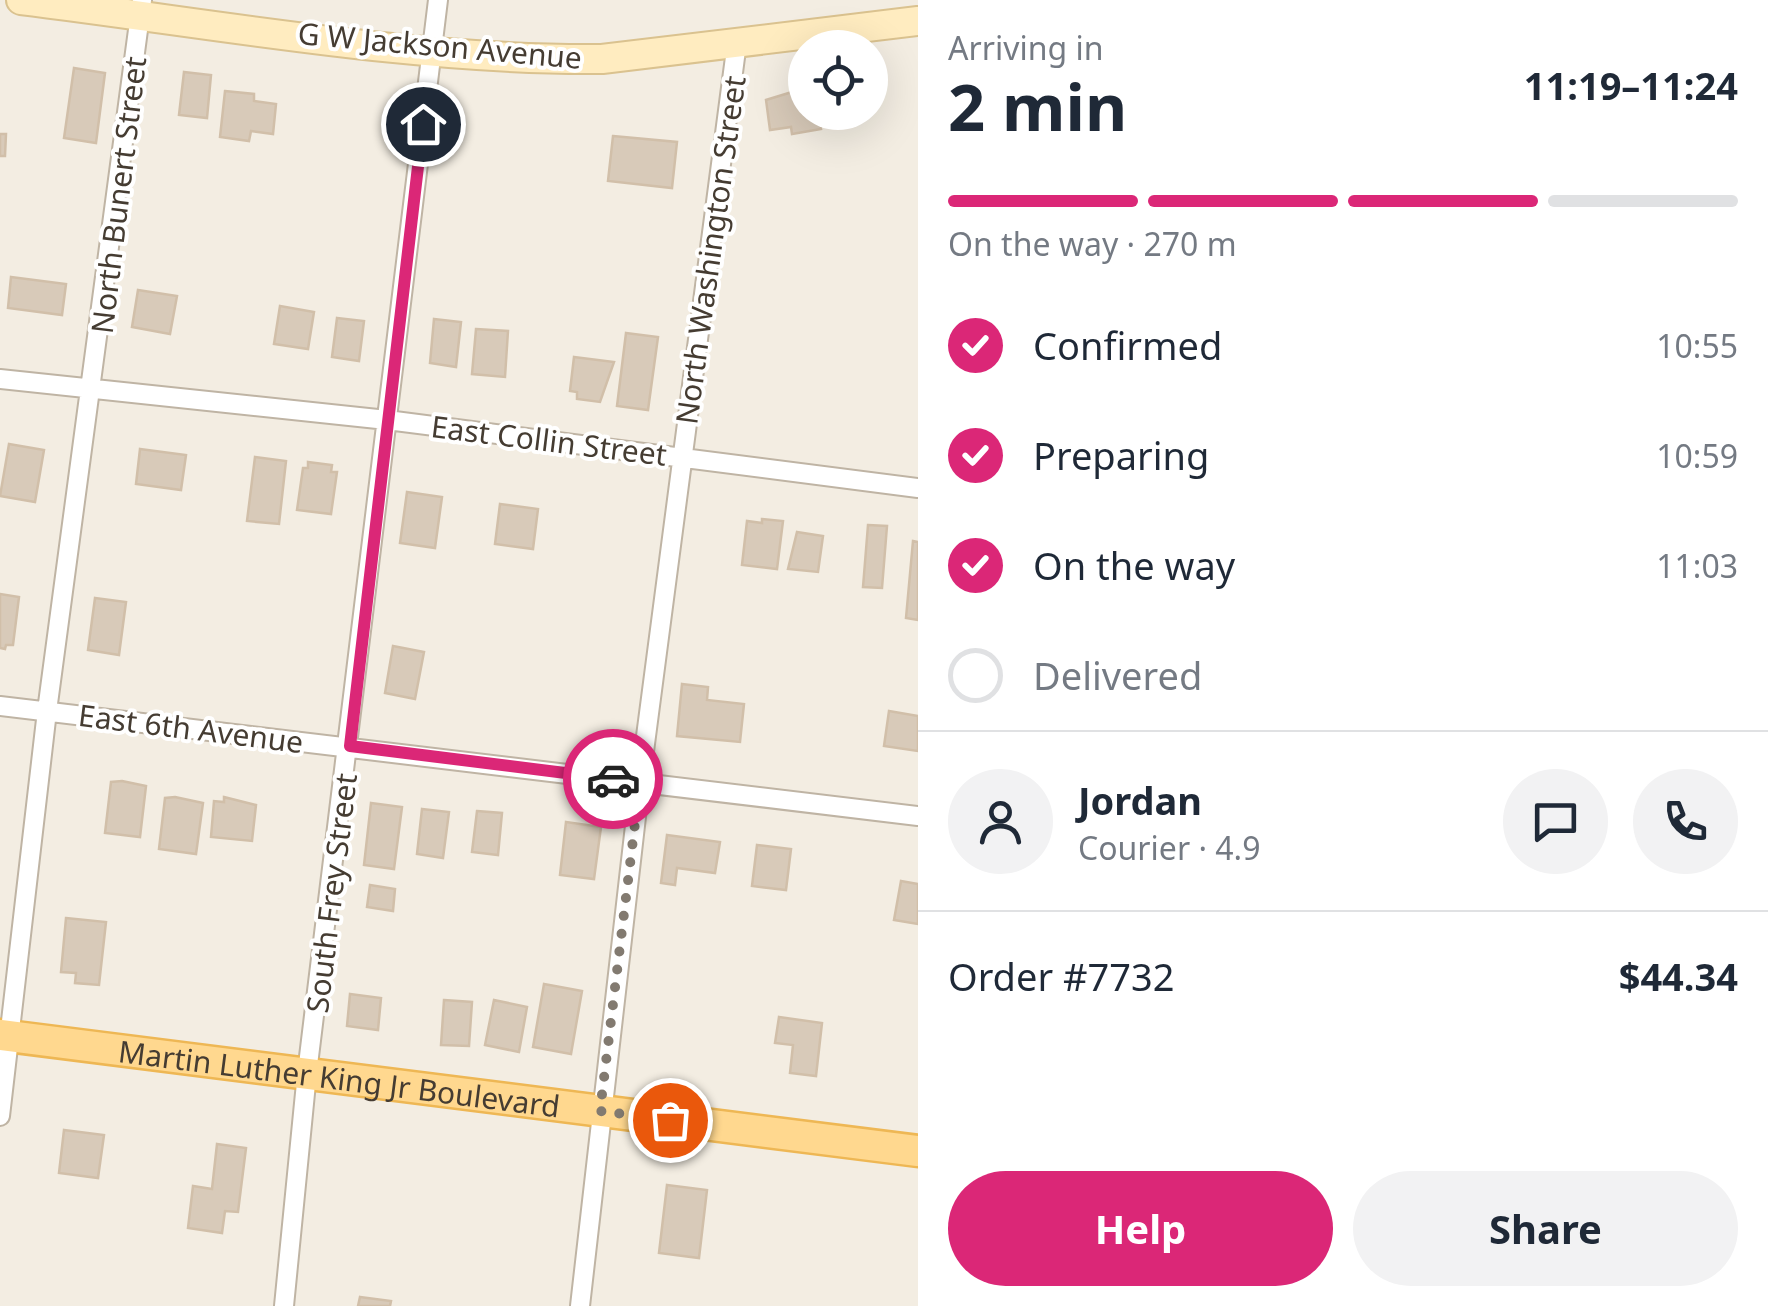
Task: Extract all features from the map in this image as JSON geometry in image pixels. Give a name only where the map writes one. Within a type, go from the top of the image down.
[{"type":"main road","name":"Martin Luther King Jr Boulevard","points":[[5,1035],[918,1151]]},
{"type":"street","name":"G W Jackson Avenue","points":[[21,0],[142,7],[432,50],[602,58],[918,21]]},
{"type":"street","name":"South Frey Street","points":[[284,1306],[308,1073],[438,0]]},
{"type":"street","name":"North Bunert Street","points":[[0,1116],[5,1035],[142,7]]},
{"type":"street","name":"North Washington Street","points":[[580,1306],[640,782],[737,42]]},
{"type":"street","name":"East Collin Street","points":[[0,378],[387,420],[918,488]]},
{"type":"street","name":"East 6th Avenue","points":[[0,706],[918,816]]},
{"type":"building","points":[[74,68],[105,73],[96,143],[64,138]]},
{"type":"building","points":[[184,72],[211,75],[207,118],[179,115]]},
{"type":"building","points":[[225,91],[254,94],[254,101],[276,104],[273,134],[251,131],[249,141],[220,137]]},
{"type":"building","points":[[788,93],[788,127],[770,130],[766,100]]},
{"type":"building","points":[[0,134],[6,134],[5,156],[0,156]]},
{"type":"building","points":[[613,136],[677,142],[672,188],[608,181]]},
{"type":"building","points":[[11,277],[66,284],[62,315],[8,308]]},
{"type":"building","points":[[138,290],[177,296],[170,334],[132,327]]},
{"type":"building","points":[[280,306],[314,312],[308,349],[274,344]]},
{"type":"building","points":[[337,318],[364,321],[359,361],[332,357]]},
{"type":"building","points":[[434,319],[461,322],[456,367],[430,363]]},
{"type":"building","points":[[476,329],[508,331],[505,377],[472,374]]},
{"type":"building","points":[[626,333],[658,337],[648,410],[617,406]]},
{"type":"building","points":[[574,357],[614,362],[600,402],[577,399],[577,392],[570,391]]},
{"type":"building","points":[[9,444],[44,450],[35,502],[0,496]]},
{"type":"building","points":[[140,449],[186,455],[181,490],[136,484]]},
{"type":"building","points":[[255,457],[286,461],[279,524],[247,521]]},
{"type":"building","points":[[308,462],[332,465],[331,472],[337,472],[331,514],[297,510],[303,468],[308,468]]},
{"type":"building","points":[[407,492],[442,497],[435,548],[400,543]]},
{"type":"building","points":[[500,504],[538,509],[533,549],[495,544]]},
{"type":"building","points":[[762,519],[783,521],[777,569],[742,565],[747,521],[762,523]]},
{"type":"building","points":[[868,525],[887,526],[882,588],[863,587]]},
{"type":"building","points":[[797,532],[823,536],[818,572],[788,569]]},
{"type":"building","points":[[913,541],[918,542],[918,620],[906,618]]},
{"type":"building","points":[[0,594],[19,597],[13,645],[6,645],[5,649],[0,648]]},
{"type":"building","points":[[95,598],[126,602],[119,655],[88,650]]},
{"type":"building","points":[[393,646],[424,652],[415,699],[385,693]]},
{"type":"building","points":[[682,684],[708,687],[707,700],[744,704],[740,742],[677,736]]},
{"type":"building","points":[[889,711],[918,716],[918,751],[884,746]]},
{"type":"building","points":[[111,782],[146,786],[140,837],[105,833]]},
{"type":"building","points":[[224,797],[256,805],[252,841],[211,837],[214,801],[224,802]]},
{"type":"building","points":[[165,798],[203,803],[196,854],[159,849]]},
{"type":"building","points":[[371,803],[402,807],[394,869],[364,865]]},
{"type":"building","points":[[422,809],[449,812],[443,858],[417,854]]},
{"type":"building","points":[[477,811],[502,813],[498,855],[472,852]]},
{"type":"building","points":[[566,822],[601,827],[594,879],[560,875]]},
{"type":"building","points":[[667,835],[720,842],[715,873],[677,868],[675,885],[661,883]]},
{"type":"building","points":[[757,845],[791,849],[786,890],[752,886]]},
{"type":"building","points":[[901,881],[918,884],[918,924],[894,920]]},
{"type":"building","points":[[370,885],[395,889],[393,911],[367,907]]},
{"type":"building","points":[[66,918],[106,922],[99,985],[75,983],[76,973],[61,972]]},
{"type":"building","points":[[544,984],[582,991],[571,1054],[533,1047]]},
{"type":"building","points":[[350,994],[381,998],[378,1030],[347,1026]]},
{"type":"building","points":[[444,1000],[472,1002],[469,1046],[441,1045]]},
{"type":"building","points":[[494,1000],[527,1007],[519,1052],[485,1045]]},
{"type":"building","points":[[779,1017],[822,1023],[816,1076],[790,1073],[793,1045],[775,1043]]},
{"type":"building","points":[[64,1130],[104,1135],[98,1178],[59,1173]]},
{"type":"building","points":[[217,1144],[246,1148],[238,1212],[225,1211],[222,1233],[188,1228],[193,1186],[212,1189]]},
{"type":"building","points":[[667,1185],[707,1190],[699,1258],[659,1253]]},
{"type":"building","points":[[360,1297],[391,1301],[390,1306],[358,1306]]},
{"type":"way so far","points":[[613,779],[640,782],[600,1111],[670,1120]]},
{"type":"route","points":[[423,124],[350,746],[613,779]]}]
